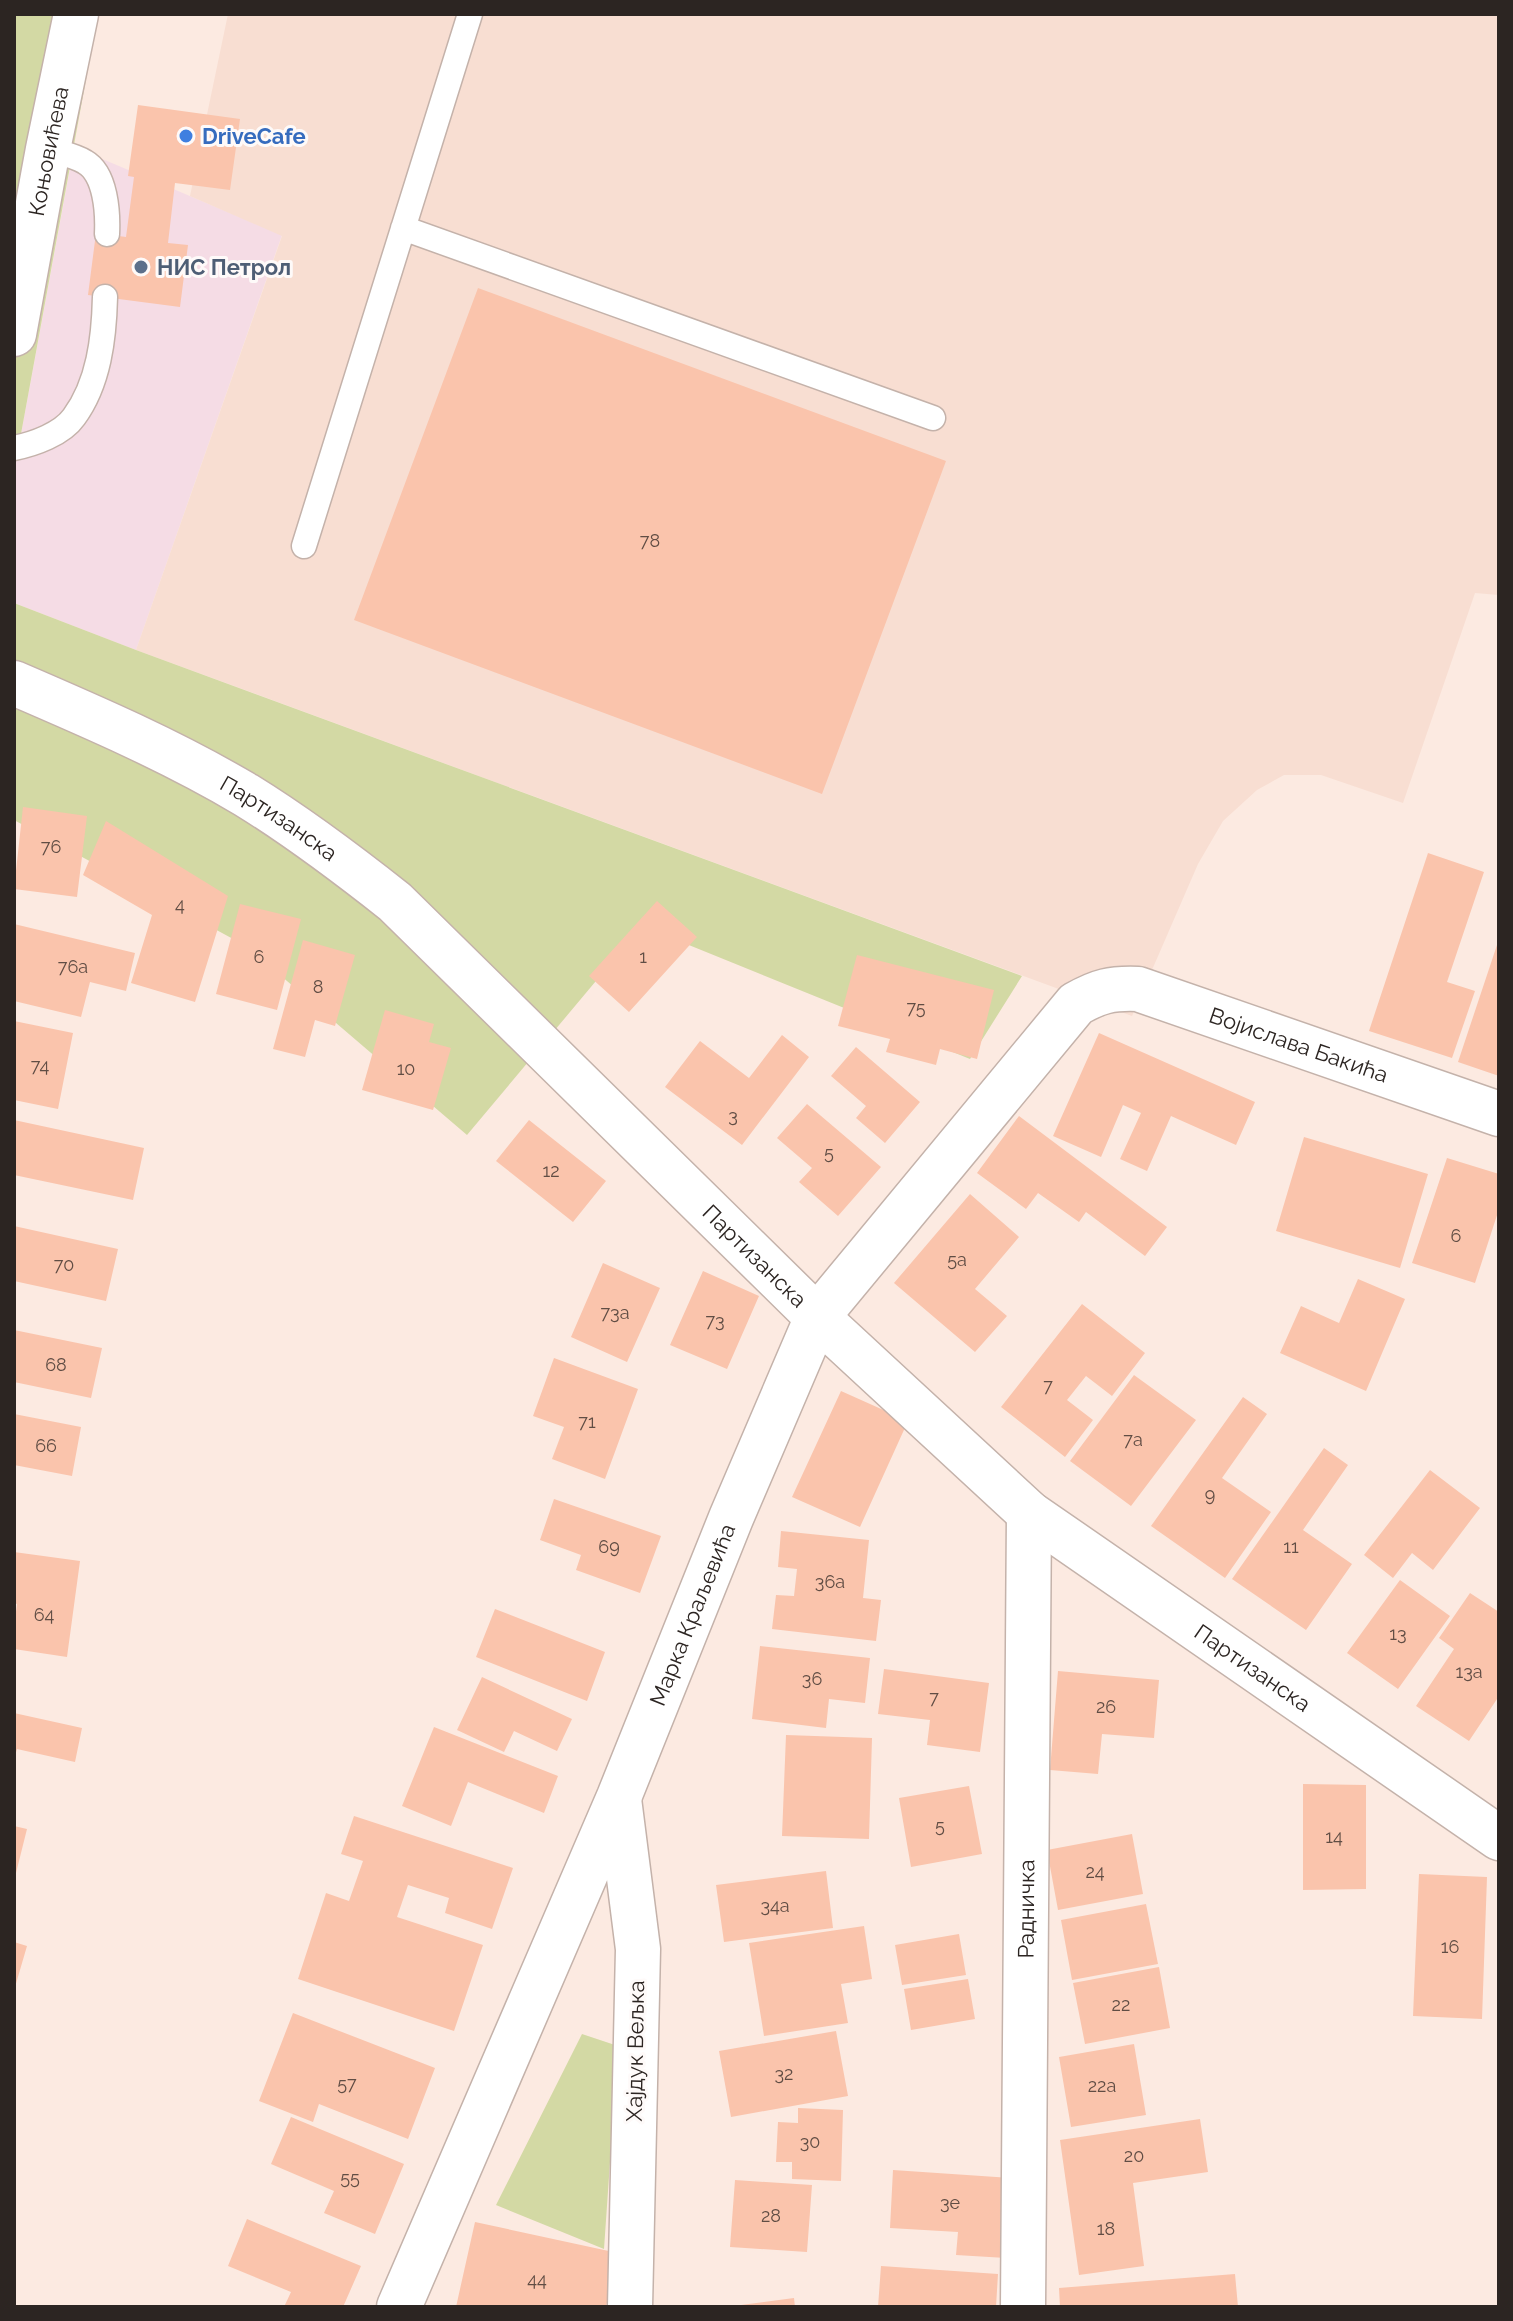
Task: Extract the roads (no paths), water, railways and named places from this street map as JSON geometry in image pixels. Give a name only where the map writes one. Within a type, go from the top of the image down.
[{"type":"street","name":"Коњовићева","points":[[14,334],[76,14]]},
{"type":"street","name":"Партизанска","points":[[14,683],[182,759],[246,795],[325,847],[395,902],[817,1317],[1029,1513],[1499,1838]]},
{"type":"street","name":"Војислава Бакића","points":[[1095,993],[1112,988],[1138,989],[1499,1114]]},
{"type":"street","name":"Марка Краљевића","points":[[399,2307],[619,1797],[731,1518],[817,1317],[1076,1004],[1095,993]]},
{"type":"street","name":"Радничка","points":[[1023,2307],[1029,1513]]},
{"type":"street","name":"Хајдук Вељка","points":[[619,1797],[638,1949],[630,2307]]},
{"type":"lane","points":[[304,546],[470,14]]},
{"type":"lane","points":[[48,149],[83,160],[91,166],[104,197],[107,234]]},
{"type":"lane","points":[[403,228],[933,418]]},
{"type":"lane","points":[[14,448],[48,437],[73,420],[97,369],[104,329],[105,297]]},
{"type":"place","name":"DriveCafe","points":[[186,136]]},
{"type":"place","name":"НИС Петрол","points":[[141,267]]}]
